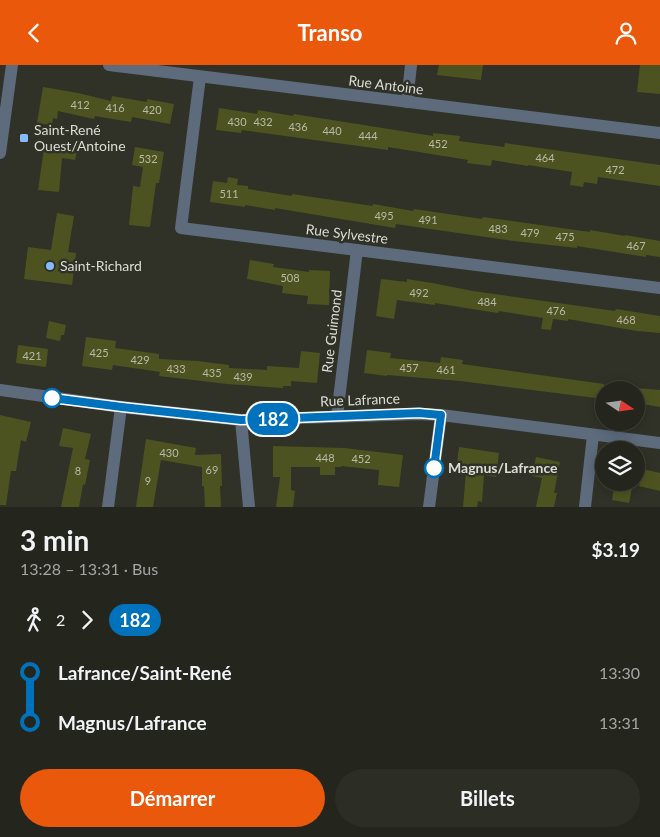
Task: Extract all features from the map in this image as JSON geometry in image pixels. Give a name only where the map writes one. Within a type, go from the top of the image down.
[{"type":"street","points":[[0,153],[12,65]]},
{"type":"street","name":"Rue Antoine","points":[[109,65],[660,133]]},
{"type":"street","points":[[407,102],[411,65]]},
{"type":"street","name":"Rue Sylvestre","points":[[200,77],[181,228],[660,288]]},
{"type":"street","name":"Rue Guimond","points":[[337,416],[357,250]]},
{"type":"street","name":"Rue Lafrance","points":[[0,390],[122,407],[241,420],[419,413],[660,443]]},
{"type":"street","points":[[108,507],[122,407]]},
{"type":"street","points":[[429,507],[441,415]]},
{"type":"street","points":[[241,420],[249,507]]},
{"type":"street","points":[[584,507],[593,435]]},
{"type":"building","points":[[439,65],[483,65],[481,80],[437,75]]},
{"type":"building","points":[[640,65],[660,65],[660,94],[637,92]]},
{"type":"building","points":[[43,87],[111,101],[112,96],[147,102],[147,99],[174,104],[170,124],[132,117],[131,122],[95,116],[94,119],[58,111],[57,119],[53,118],[52,125],[37,123]]},
{"type":"building","points":[[219,108],[257,114],[258,110],[293,116],[294,114],[433,136],[433,133],[460,136],[459,141],[504,147],[505,143],[660,165],[660,186],[598,177],[597,184],[584,182],[583,187],[570,185],[572,172],[528,165],[492,160],[491,166],[467,163],[468,160],[388,147],[388,150],[242,130],[241,133],[216,130]]},
{"type":"building","points":[[45,142],[78,147],[75,160],[62,158],[59,192],[38,190]]},
{"type":"building","points":[[135,147],[164,152],[159,183],[156,183],[150,227],[129,225],[133,186],[140,187],[143,167],[132,165]]},
{"type":"building","points":[[228,177],[238,179],[237,185],[248,186],[248,189],[292,196],[292,194],[482,219],[483,217],[590,232],[590,230],[660,241],[660,257],[646,255],[646,257],[577,246],[577,248],[514,241],[396,224],[395,228],[275,208],[275,210],[210,202],[213,181],[227,183]]},
{"type":"building","name":"Saint-Richard","points":[[57,213],[74,216],[68,252],[76,253],[72,285],[24,279],[28,247],[51,250]]},
{"type":"building","points":[[250,260],[274,264],[273,267],[309,272],[309,270],[330,271],[329,305],[307,304],[308,296],[282,293],[283,286],[247,279]]},
{"type":"building","points":[[381,279],[407,282],[407,279],[473,291],[660,316],[660,333],[568,319],[568,321],[553,319],[551,330],[541,329],[543,318],[435,303],[435,305],[397,300],[394,319],[376,316]]},
{"type":"building","points":[[49,321],[66,325],[64,335],[61,335],[60,341],[46,338]]},
{"type":"building","points":[[86,337],[116,341],[115,348],[159,354],[159,359],[229,365],[229,368],[267,370],[267,366],[299,368],[301,351],[320,353],[317,383],[291,381],[291,386],[283,386],[283,388],[227,384],[159,376],[160,372],[113,365],[112,370],[82,366]]},
{"type":"building","points":[[18,345],[48,349],[46,367],[16,363]]},
{"type":"building","points":[[367,350],[391,353],[390,358],[440,363],[441,357],[463,360],[462,364],[595,383],[595,398],[460,381],[364,373]]},
{"type":"building","points":[[645,389],[660,390],[660,407],[645,404]]},
{"type":"building","points":[[0,415],[31,422],[26,442],[21,440],[16,471],[11,471],[6,505],[0,505]]},
{"type":"building","points":[[63,428],[91,434],[85,459],[90,460],[79,507],[61,507],[73,448],[59,446]]},
{"type":"building","points":[[146,439],[196,448],[195,455],[221,454],[221,507],[205,507],[202,467],[161,460],[153,507],[136,507]]},
{"type":"building","points":[[273,446],[344,448],[403,455],[399,487],[378,485],[379,470],[341,466],[335,467],[335,475],[320,475],[320,467],[291,467],[291,490],[295,491],[293,507],[276,507],[280,477],[273,477]]},
{"type":"building","points":[[459,447],[499,453],[496,477],[484,475],[482,502],[478,501],[477,507],[463,507],[466,472],[456,471]]},
{"type":"building","points":[[536,457],[560,462],[554,493],[557,493],[554,507],[536,507],[542,478],[532,476]]},
{"type":"building","points":[[645,469],[660,473],[660,491],[645,487]]},
{"type":"building","points":[[614,491],[631,491],[629,503],[612,500]]},
{"type":"bus line","name":"182","points":[[52,398],[241,420],[419,413],[441,415],[434,468]]},
{"type":"place","name":"Saint-René Ouest/Antoine","points":[[24,138]]},
{"type":"place","name":"Saint-Richard","points":[[50,266]]},
{"type":"place","name":"Magnus/Lafrance","points":[[434,468]]}]
